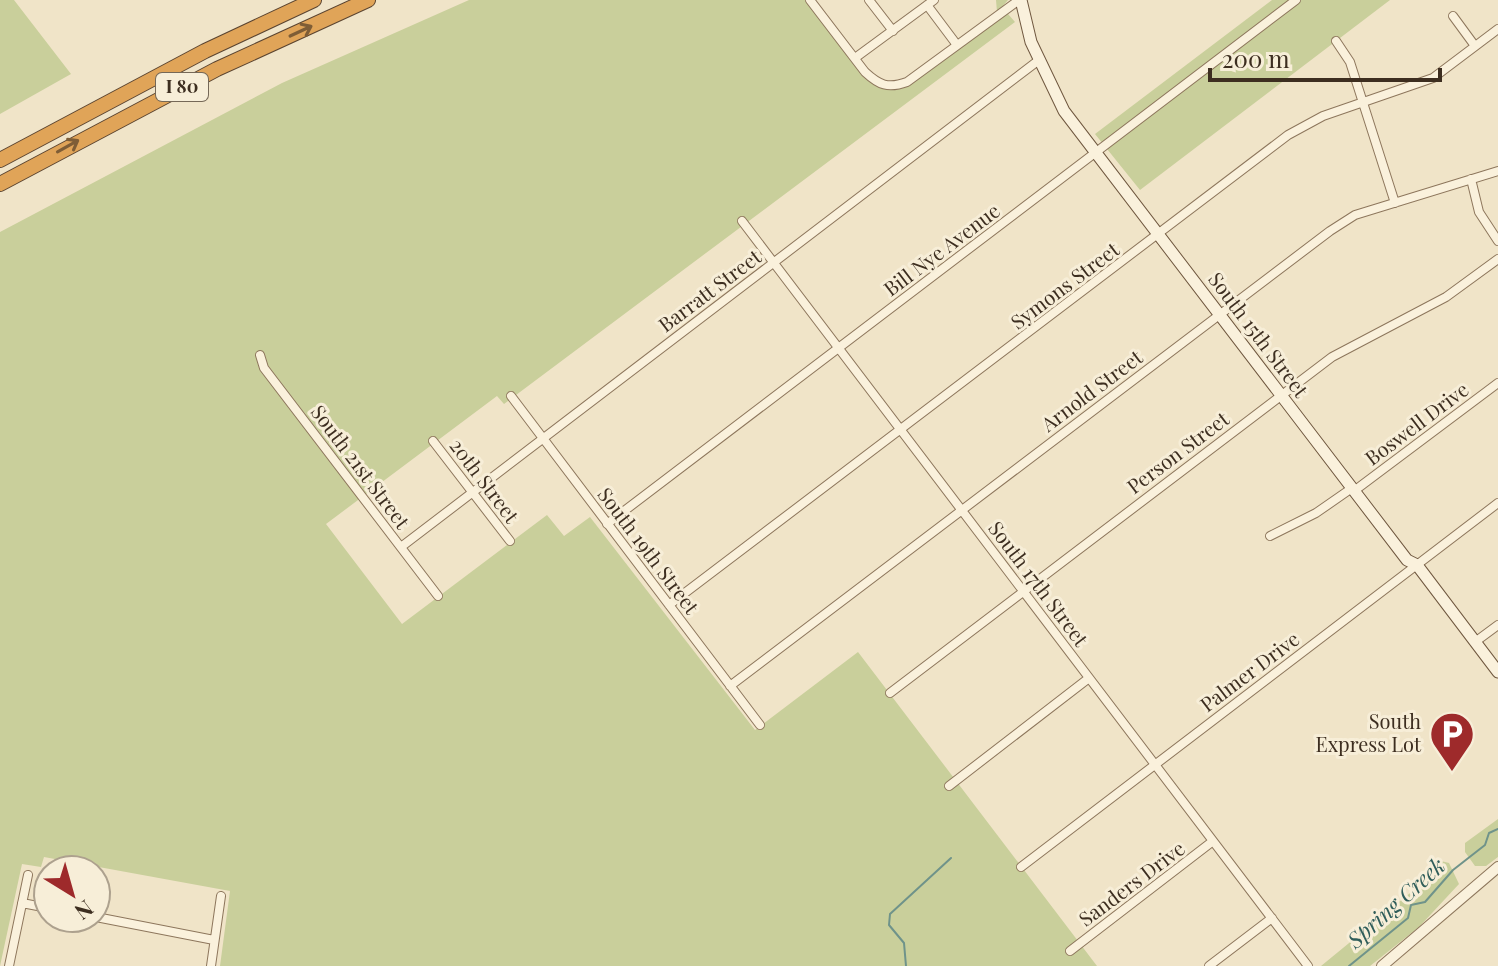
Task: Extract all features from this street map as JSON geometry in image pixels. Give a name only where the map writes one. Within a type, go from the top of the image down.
[{"type":"highway","name":"I 80","points":[[0,160],[179,65],[314,0]]},
{"type":"highway","name":"I 80","points":[[0,184],[217,69],[368,0]]},
{"type":"main road","name":"South 15th Street","points":[[1020,0],[1039,60],[1064,111],[1407,560],[1417,565],[1498,672]]},
{"type":"street","points":[[810,0],[874,81],[889,87],[907,82],[1020,0]]},
{"type":"street","points":[[869,0],[893,31]]},
{"type":"street","name":"Bill Nye Avenue","points":[[607,524],[1296,0]]},
{"type":"street","points":[[855,58],[931,3],[957,45]]},
{"type":"street","points":[[1453,16],[1475,46]]},
{"type":"street","name":"Symons Street","points":[[669,605],[1288,135],[1323,116],[1433,78],[1498,29]]},
{"type":"street","points":[[1336,41],[1350,62],[1395,203]]},
{"type":"street","name":"Barratt Street","points":[[401,547],[1039,60]]},
{"type":"street","name":"Arnold Street","points":[[730,686],[1330,231],[1355,215],[1498,171]]},
{"type":"street","points":[[1471,179],[1479,212],[1498,241]]},
{"type":"street","name":"South 17th Street","points":[[742,221],[1308,966]]},
{"type":"street","name":"Person Street","points":[[890,693],[1022,590],[1350,345],[1446,297],[1498,259]]},
{"type":"street","name":"South 21st Street","points":[[260,355],[264,368],[438,596]]},
{"type":"street","name":"Boswell Drive","points":[[1270,536],[1353,490],[1498,383]]},
{"type":"street","name":"South 19th Street","points":[[511,396],[760,725]]},
{"type":"street","name":"20th Street","points":[[433,441],[510,541]]},
{"type":"street","name":"Palmer Drive","points":[[1021,867],[1498,503]]},
{"type":"street","points":[[1475,642],[1498,625]]},
{"type":"street","points":[[949,786],[1089,678]]},
{"type":"street","name":"Sanders Drive","points":[[1070,951],[1213,841]]},
{"type":"street","points":[[1382,966],[1498,867]]},
{"type":"street","points":[[9,966],[28,875]]},
{"type":"street","points":[[211,966],[221,896]]},
{"type":"street","points":[[22,903],[32,905]]},
{"type":"street","points":[[1209,966],[1272,918]]},
{"type":"street","points":[[112,920],[214,940]]},
{"type":"green space","points":[[0,0],[14,0],[71,74],[0,114]]},
{"type":"green space","points":[[469,0],[810,0],[874,81],[898,85],[997,12],[996,0],[1008,0],[1002,7],[1015,22],[504,404],[497,396],[326,524],[402,624],[547,515],[564,536],[590,517],[755,730],[858,652],[1097,966],[220,966],[230,891],[112,869],[112,854],[32,854],[32,866],[22,864],[0,966],[0,232],[282,83]]},
{"type":"green space","points":[[1272,0],[1390,0],[1140,190],[1095,134]]},
{"type":"green space","points":[[1498,819],[1498,857],[1486,866],[1475,866],[1465,852],[1465,843]]},
{"type":"green space","points":[[1441,861],[1449,863],[1459,884],[1419,927],[1370,966],[1321,966],[1415,889]]},
{"type":"waterway","name":"Spring Creek","points":[[1349,966],[1408,918],[1411,905],[1425,902],[1453,870],[1485,845],[1489,833],[1498,829]]},
{"type":"waterway","points":[[906,966],[904,943],[889,925],[890,914],[951,858]]},
{"type":"place","name":"South Express Lot","points":[[1452,773]]}]
